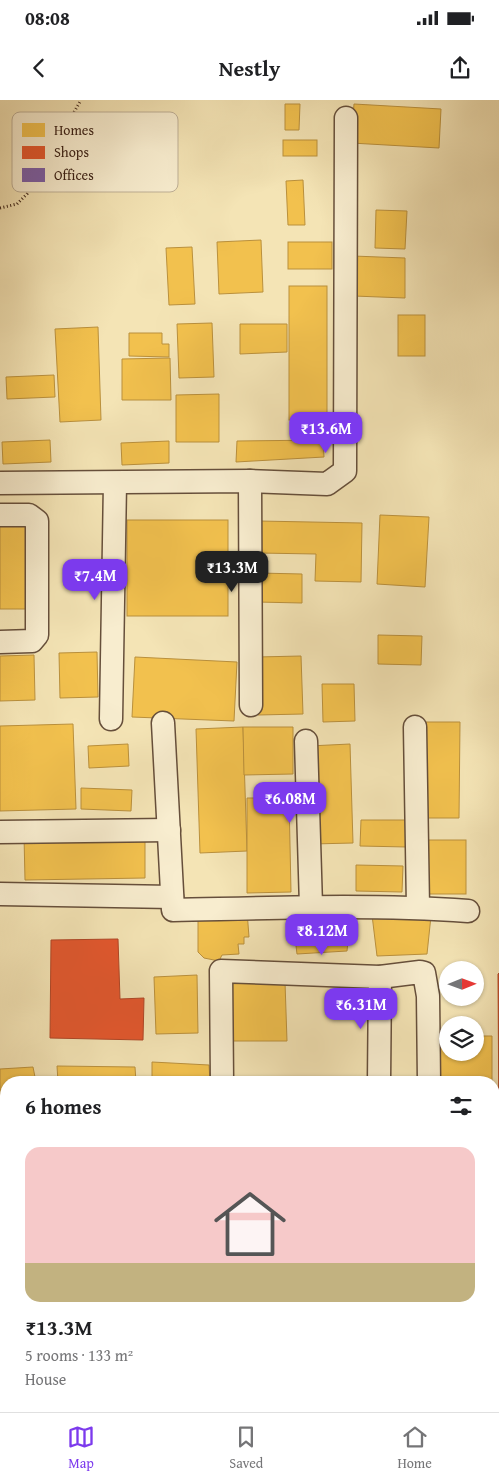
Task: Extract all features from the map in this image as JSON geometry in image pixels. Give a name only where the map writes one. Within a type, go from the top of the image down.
[{"type":"street","points":[[0,483],[250,481],[327,484],[345,471],[346,118]]},
{"type":"street","points":[[250,481],[251,705]]},
{"type":"street","points":[[112,720],[115,483]]},
{"type":"street","points":[[0,515],[29,515],[37,521],[37,568],[36,638],[32,641],[0,642]]},
{"type":"street","points":[[163,723],[173,910],[311,906],[418,907],[468,911]]},
{"type":"street","points":[[415,727],[418,907]]},
{"type":"street","points":[[306,741],[311,906]]},
{"type":"street","points":[[0,832],[169,830]]},
{"type":"street","points":[[0,894],[172,897]]},
{"type":"street","points":[[222,1076],[220,971],[380,977],[424,973],[428,996],[429,1076]]},
{"type":"street","points":[[379,1076],[380,977]]},
{"type":"path","points":[[74,112],[81,100]]},
{"type":"path","points":[[0,208],[17,204],[28,192]]},
{"type":"building: Homes","points":[[285,104],[300,104],[299,130],[285,130]]},
{"type":"building: Homes","points":[[354,104],[441,109],[439,148],[351,143]]},
{"type":"building: Homes","points":[[283,140],[317,140],[317,156],[283,156]]},
{"type":"building: Homes","points":[[303,180],[305,225],[288,225],[286,181]]},
{"type":"building: Homes","points":[[376,210],[407,211],[405,249],[375,248]]},
{"type":"building: Homes","points":[[261,240],[263,292],[219,294],[217,242]]},
{"type":"building: Homes","points":[[288,242],[332,242],[332,269],[288,269]]},
{"type":"building: Homes","points":[[192,247],[195,304],[169,305],[166,248]]},
{"type":"building: Homes","points":[[353,256],[405,258],[405,298],[354,296]]},
{"type":"building: Homes","points":[[289,286],[327,286],[327,420],[289,420]]},
{"type":"building: Homes","points":[[398,315],[425,315],[425,356],[398,356]]},
{"type":"building: Homes","points":[[212,323],[214,377],[179,378],[177,324]]},
{"type":"building: Homes","points":[[240,324],[287,324],[287,352],[240,354]]},
{"type":"building: Homes","points":[[98,327],[101,420],[60,422],[55,329]]},
{"type":"building: Homes","points":[[129,333],[162,333],[162,344],[169,344],[169,357],[129,356]]},
{"type":"building: Homes","points":[[170,358],[171,400],[122,400],[122,359]]},
{"type":"building: Homes","points":[[54,375],[55,397],[7,399],[6,377]]},
{"type":"building: Homes","points":[[219,394],[219,442],[176,442],[176,395]]},
{"type":"building: Homes","points":[[50,440],[51,462],[3,464],[2,442]]},
{"type":"building: Homes","points":[[323,440],[324,457],[236,462],[237,441]]},
{"type":"building: Homes","points":[[169,441],[169,463],[122,465],[121,443]]},
{"type":"building: Homes","points":[[380,515],[429,517],[425,587],[377,584]]},
{"type":"building: Homes","points":[[127,520],[228,520],[228,616],[127,616]]},
{"type":"building: Homes","points":[[259,521],[362,523],[361,582],[315,581],[316,554],[258,553]]},
{"type":"building: Homes","points":[[0,522],[33,522],[33,609],[0,609]]},
{"type":"building: Homes","points":[[258,573],[302,574],[302,603],[257,602]]},
{"type":"building: Homes","points":[[378,635],[422,636],[421,665],[378,664]]},
{"type":"building: Homes","points":[[97,652],[98,697],[60,698],[59,653]]},
{"type":"building: Homes","points":[[34,655],[35,700],[0,701],[0,656]]},
{"type":"building: Homes","points":[[301,656],[303,714],[258,715],[257,657]]},
{"type":"building: Homes","points":[[135,657],[237,662],[234,721],[132,717]]},
{"type":"building: Homes","points":[[322,684],[354,684],[355,721],[323,722]]},
{"type":"building: Homes","points":[[420,722],[460,722],[459,818],[419,818]]},
{"type":"building: Homes","points":[[73,724],[76,809],[0,811],[0,726]]},
{"type":"building: Homes","points":[[243,727],[247,851],[200,853],[196,729]]},
{"type":"building: Homes","points":[[243,727],[293,727],[293,774],[244,775]]},
{"type":"building: Homes","points":[[128,744],[129,766],[89,768],[88,746]]},
{"type":"building: Homes","points":[[350,744],[353,843],[312,844],[309,746]]},
{"type":"building: Homes","points":[[81,788],[132,790],[131,811],[81,809]]},
{"type":"building: Homes","points":[[247,798],[289,798],[291,892],[247,893]]},
{"type":"building: Homes","points":[[361,820],[407,820],[407,847],[360,846]]},
{"type":"building: Homes","points":[[145,834],[145,878],[25,880],[24,836]]},
{"type":"building: Homes","points":[[420,840],[466,840],[466,894],[420,894]]},
{"type":"building: Homes","points":[[356,865],[403,866],[402,892],[356,891]]},
{"type":"building: Homes","points":[[247,911],[249,937],[244,937],[244,944],[238,944],[239,954],[222,955],[219,961],[204,958],[198,952],[198,915]]},
{"type":"building: Homes","points":[[292,913],[351,913],[347,951],[297,954]]},
{"type":"building: Homes","points":[[372,915],[431,916],[427,954],[377,956]]},
{"type":"building: Homes","points":[[197,975],[198,1033],[156,1034],[154,977]]},
{"type":"building: Homes","points":[[285,982],[287,1041],[226,1041],[225,984]]},
{"type":"building: Homes","points":[[484,1036],[492,1036],[492,1076],[440,1076],[440,1061],[484,1061]]},
{"type":"building: Homes","points":[[152,1062],[209,1065],[210,1076],[152,1076]]},
{"type":"building: Homes","points":[[57,1066],[135,1067],[136,1076],[58,1076]]},
{"type":"building: Homes","points":[[33,1067],[35,1076],[0,1076],[0,1069]]},
{"type":"building: Shops","points":[[118,939],[120,999],[144,998],[143,1040],[50,1038],[51,940]]},
{"type":"building: Shops","points":[[499,973],[499,1076],[499,1076]]}]
